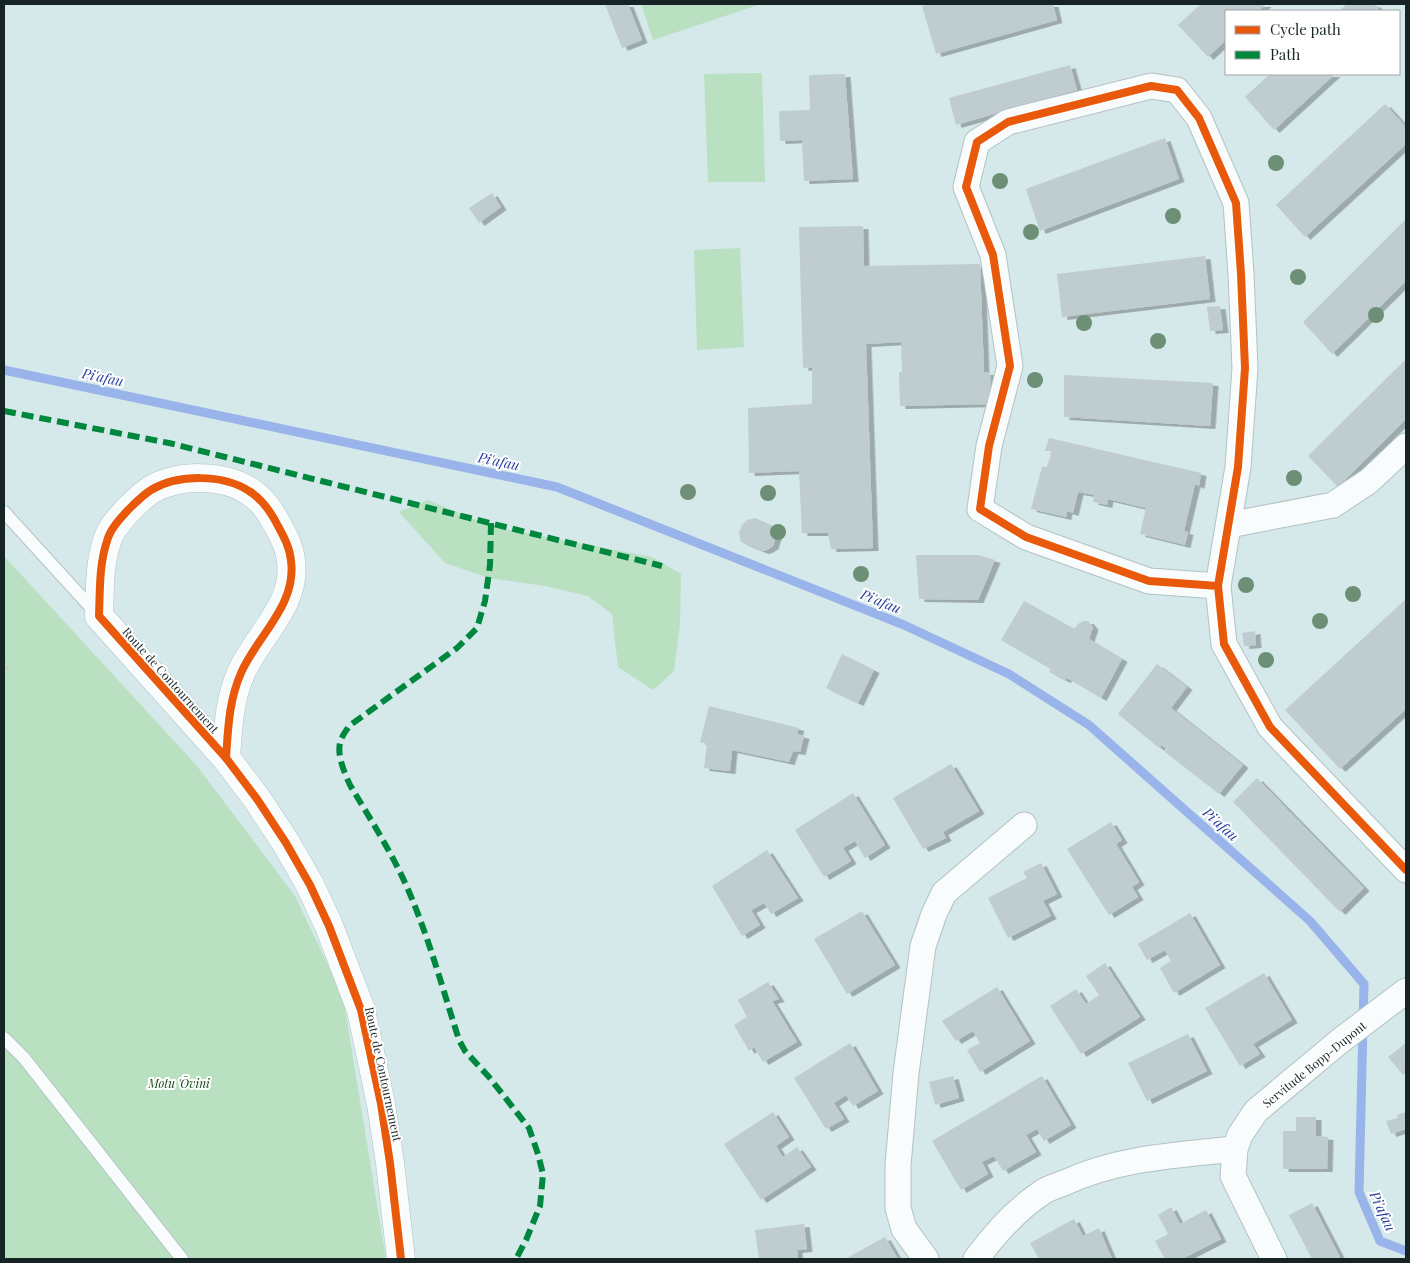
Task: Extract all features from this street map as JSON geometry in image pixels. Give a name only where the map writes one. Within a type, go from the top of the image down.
[{"type":"street","points":[[1218,586],[1149,581],[1026,538],[980,509],[988,446],[1010,366],[993,255],[966,187],[978,142],[1008,122],[1151,86],[1177,90],[1199,118],[1236,203],[1241,265],[1245,368],[1238,467],[1230,525],[1218,586],[1224,644],[1270,727],[1406,870]]},
{"type":"street","points":[[1230,525],[1333,505],[1369,481],[1406,446]]},
{"type":"street","points":[[99,616],[101,568],[107,540],[118,520],[152,490],[175,481],[204,477],[228,481],[249,491],[263,503],[287,542],[292,562],[290,582],[284,604],[241,673],[230,707],[226,758]]},
{"type":"street","name":"Route de Contournement","points":[[99,616],[226,758],[286,843],[310,885],[329,926],[361,1010],[381,1104],[401,1259]]},
{"type":"street","points":[[926,1259],[904,1229],[898,1208],[898,1165],[906,1073],[922,946],[944,893],[1024,824]]},
{"type":"street","name":"Servitude Bopp-Dupont","points":[[1274,1259],[1233,1176],[1235,1149],[1240,1135],[1256,1111],[1340,1041],[1399,997]]},
{"type":"street","points":[[976,1259],[1012,1218],[1040,1193],[1077,1177],[1118,1164],[1153,1157],[1235,1149]]},
{"type":"lane","name":"Route de Contournement","points":[[4,512],[99,616]]},
{"type":"lane","points":[[4,1038],[24,1058],[182,1259]]},
{"type":"path","points":[[4,660],[7,669],[4,670]]},
{"type":"green space","points":[[641,4],[761,4],[653,40]]},
{"type":"green space","points":[[762,73],[765,182],[708,182],[704,74]]},
{"type":"green space","points":[[740,248],[744,347],[697,350],[694,250]]},
{"type":"green space","points":[[428,500],[490,526],[652,557],[681,574],[680,624],[674,671],[653,690],[618,667],[612,614],[588,596],[545,586],[489,578],[445,563],[399,512]]},
{"type":"green space","name":"Motu 'Ōvini","points":[[4,556],[197,766],[295,896],[343,997],[386,1259],[4,1259]]},
{"type":"building","points":[[605,4],[628,4],[642,40],[622,48]]},
{"type":"building","points":[[929,4],[1053,4],[1057,20],[936,54],[922,6]]},
{"type":"building","points":[[1201,4],[1266,4],[1259,10],[1225,10],[1225,41],[1208,57],[1178,25]]},
{"type":"building","points":[[1347,4],[1374,4],[1379,8],[1377,10],[1340,10]]},
{"type":"building","points":[[1070,65],[1077,90],[956,125],[949,98]]},
{"type":"building","points":[[845,74],[853,179],[804,181],[802,140],[780,141],[779,111],[810,110],[809,75]]},
{"type":"building","points":[[1269,75],[1334,75],[1274,130],[1245,97]]},
{"type":"building","points":[[1385,104],[1406,127],[1406,144],[1305,237],[1276,205]]},
{"type":"building","points":[[1165,138],[1179,179],[1040,231],[1026,189]]},
{"type":"building","points":[[492,193],[501,207],[479,223],[469,208]]},
{"type":"building","points":[[1406,219],[1406,281],[1332,354],[1303,322]]},
{"type":"building","points":[[863,226],[864,266],[980,264],[984,372],[990,372],[991,404],[900,406],[899,372],[902,372],[901,342],[866,344],[873,548],[831,549],[828,533],[802,533],[799,471],[749,473],[748,408],[812,404],[812,367],[803,368],[799,227]]},
{"type":"building","points":[[1205,256],[1210,299],[1062,317],[1057,274]]},
{"type":"building","points":[[1220,306],[1223,330],[1210,331],[1207,307]]},
{"type":"building","points":[[1406,359],[1406,419],[1338,487],[1308,456]]},
{"type":"building","points":[[1064,375],[1213,383],[1210,426],[1064,417]]},
{"type":"building","points":[[1049,438],[1201,473],[1199,486],[1195,484],[1184,531],[1188,532],[1185,545],[1140,534],[1146,508],[1108,499],[1107,505],[1093,502],[1094,495],[1078,492],[1073,513],[1067,511],[1066,517],[1031,509],[1042,467],[1047,467],[1052,451],[1045,451]]},
{"type":"building","points":[[755,518],[776,529],[773,546],[767,550],[763,551],[741,542],[739,533],[742,525],[747,520]]},
{"type":"building","points":[[916,555],[978,555],[995,560],[978,600],[919,599]]},
{"type":"building","points":[[1406,599],[1406,709],[1340,769],[1285,710]]},
{"type":"building","points":[[1024,601],[1074,629],[1083,621],[1088,621],[1093,627],[1089,639],[1122,659],[1101,698],[1067,678],[1065,680],[1049,672],[1051,669],[1001,640]]},
{"type":"building","points":[[1255,631],[1256,645],[1244,646],[1242,633]]},
{"type":"building","points":[[842,654],[874,670],[858,703],[826,688]]},
{"type":"building","points":[[1157,664],[1187,687],[1171,708],[1243,765],[1219,794],[1165,752],[1167,749],[1161,745],[1159,748],[1118,714]]},
{"type":"building","points":[[709,706],[799,728],[797,734],[804,736],[800,752],[793,751],[789,762],[732,750],[730,771],[704,768],[707,744],[700,742]]},
{"type":"building","points":[[951,764],[979,811],[943,832],[946,838],[923,849],[893,798]]},
{"type":"building","points":[[1257,778],[1364,888],[1340,912],[1233,802]]},
{"type":"building","points":[[853,793],[885,845],[865,858],[855,841],[843,848],[851,861],[824,877],[795,830]]},
{"type":"building","points":[[1111,822],[1122,840],[1116,844],[1139,882],[1132,887],[1138,897],[1109,915],[1067,849]]},
{"type":"building","points":[[767,850],[798,898],[771,914],[764,903],[751,910],[760,925],[742,936],[712,886]]},
{"type":"building","points":[[1041,863],[1057,894],[1043,901],[1051,916],[1008,938],[988,898],[1027,878],[1023,872]]},
{"type":"building","points":[[862,911],[895,965],[847,994],[814,939]]},
{"type":"building","points":[[1190,913],[1220,965],[1174,993],[1160,968],[1171,961],[1165,950],[1147,960],[1138,944]]},
{"type":"building","points":[[1105,963],[1140,1017],[1081,1054],[1050,1006],[1076,989],[1086,1004],[1099,995],[1086,976]]},
{"type":"building","points":[[1264,973],[1292,1020],[1253,1044],[1260,1054],[1240,1066],[1205,1008]]},
{"type":"building","points":[[768,982],[779,999],[772,1001],[797,1042],[763,1062],[754,1047],[749,1051],[734,1025],[747,1017],[738,1000]]},
{"type":"building","points":[[997,987],[1030,1041],[980,1072],[967,1050],[980,1043],[973,1031],[956,1041],[942,1021]]},
{"type":"building","points":[[1188,1034],[1207,1071],[1147,1101],[1128,1063]]},
{"type":"building","points":[[850,1043],[878,1091],[853,1106],[846,1095],[834,1103],[844,1119],[826,1129],[794,1078]]},
{"type":"building","points":[[1406,1043],[1406,1073],[1403,1075],[1388,1057]]},
{"type":"building","points":[[953,1076],[959,1098],[935,1105],[929,1082]]},
{"type":"building","points":[[1042,1076],[1071,1125],[1044,1141],[1037,1129],[1026,1135],[1036,1152],[1003,1171],[994,1156],[982,1162],[988,1174],[961,1190],[932,1141]]},
{"type":"building","points":[[773,1112],[789,1137],[776,1146],[783,1157],[797,1147],[811,1167],[761,1200],[724,1144]]},
{"type":"building","points":[[1406,1112],[1406,1129],[1391,1134],[1386,1121],[1398,1118],[1397,1115]]},
{"type":"building","points":[[1296,1117],[1316,1117],[1316,1136],[1328,1137],[1327,1169],[1283,1169],[1283,1131],[1296,1131]]},
{"type":"building","points":[[1312,1203],[1340,1257],[1336,1259],[1312,1259],[1289,1215]]},
{"type":"building","points":[[1171,1207],[1180,1224],[1206,1210],[1221,1239],[1182,1259],[1165,1259],[1155,1241],[1168,1234],[1158,1215]]},
{"type":"building","points":[[1074,1219],[1083,1236],[1099,1228],[1112,1259],[1039,1259],[1030,1243]]},
{"type":"building","points":[[804,1224],[807,1249],[797,1250],[798,1259],[759,1259],[755,1230]]},
{"type":"building","points":[[885,1237],[898,1259],[845,1259]]},
{"type":"waterway","name":"Pi'afau","points":[[4,370],[557,487],[904,625],[1009,674],[1089,725],[1310,921],[1364,984],[1359,1192],[1380,1241],[1406,1251]]},
{"type":"marked path","points":[[4,411],[169,443],[662,566]]},
{"type":"marked path","points":[[491,523],[490,565],[485,601],[477,628],[457,648],[349,726],[341,739],[339,748],[342,765],[350,785],[406,884],[431,951],[459,1040],[465,1051],[489,1077],[529,1128],[543,1174],[540,1206],[516,1259]]},
{"type":"cycle path","points":[[1218,586],[1149,581],[1026,537],[980,509],[989,446],[1010,366],[993,255],[966,187],[977,142],[1008,122],[1151,86],[1177,90],[1199,118],[1236,203],[1241,274],[1245,368],[1238,467],[1218,586],[1224,644],[1270,727],[1406,870]]},
{"type":"cycle path","points":[[226,758],[230,715],[237,683],[248,659],[282,606],[288,592],[291,577],[291,561],[288,547],[272,516],[266,506],[254,494],[227,481],[200,478],[174,481],[151,490],[128,510],[113,528],[104,550],[100,578],[99,616],[226,758],[257,799],[286,843],[310,885],[329,926],[361,1010],[381,1104],[401,1259]]}]
